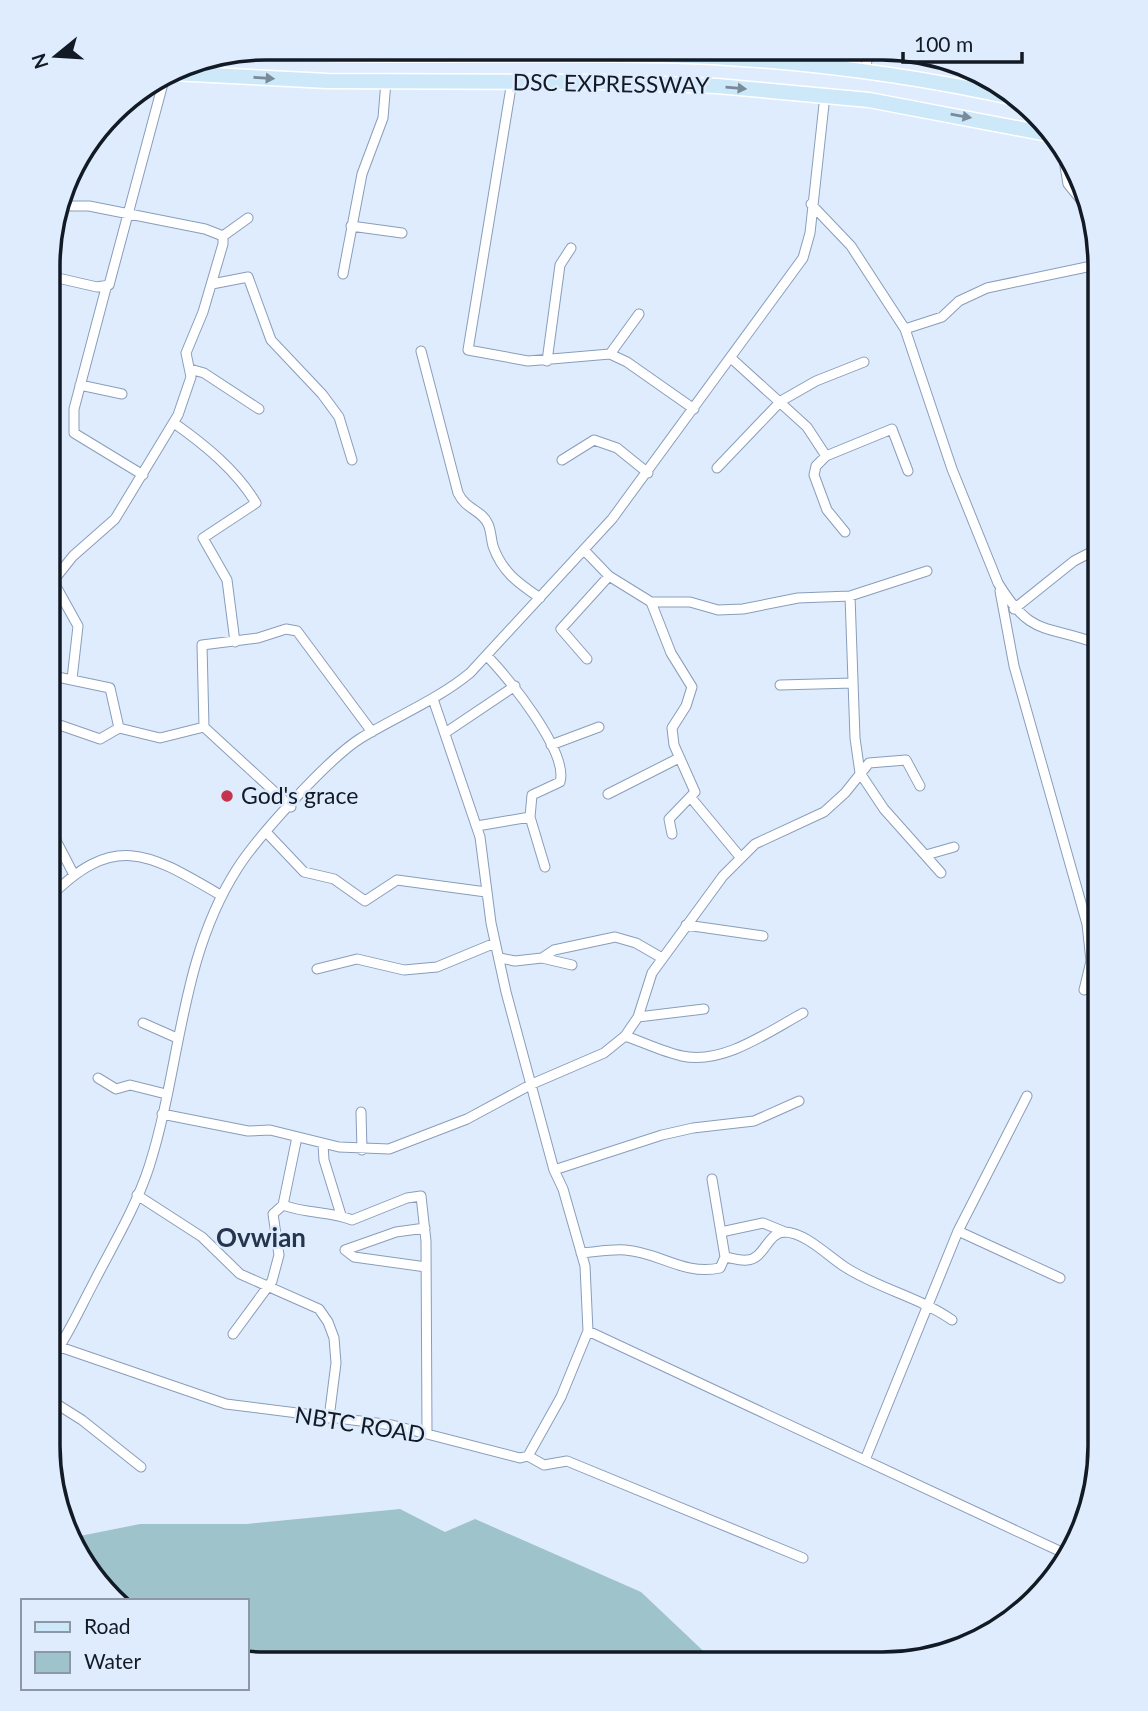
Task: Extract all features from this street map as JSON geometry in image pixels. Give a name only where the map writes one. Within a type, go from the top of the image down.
[{"type":"main road","name":"DSC EXPRESSWAY","points":[[804,60],[998,95]]},
{"type":"main road","name":"DSC EXPRESSWAY","points":[[191,74],[386,81],[642,82],[825,95],[937,111],[1039,132]]},
{"type":"street","points":[[865,72],[867,60]]},
{"type":"street","points":[[343,274],[362,174],[383,118],[386,81]]},
{"type":"street","points":[[512,81],[468,350],[507,359],[547,361],[610,354],[627,362],[694,409]]},
{"type":"street","points":[[143,475],[74,433],[74,408],[106,288],[130,215],[162,87]]},
{"type":"street","points":[[60,1348],[149,1168],[198,954],[222,897],[238,868],[339,755],[372,732],[451,688],[486,656],[585,551],[648,473],[803,258],[810,233],[811,204],[825,95]]},
{"type":"street","points":[[1066,173],[1068,184],[1076,193]]},
{"type":"street","points":[[811,204],[851,246],[905,329],[952,469],[998,583],[1014,608],[1031,625],[1088,641]]},
{"type":"street","points":[[68,206],[89,206],[205,229],[223,236]]},
{"type":"street","points":[[60,573],[73,556],[115,519],[174,423],[191,377],[186,353],[212,284],[223,236],[247,218]]},
{"type":"street","points":[[351,226],[402,233]]},
{"type":"street","points":[[547,361],[560,265],[571,247]]},
{"type":"street","points":[[905,329],[942,317],[960,301],[987,288],[1088,267]]},
{"type":"street","points":[[212,284],[248,277],[271,340],[322,394],[339,417],[352,460]]},
{"type":"street","points":[[60,278],[106,288]]},
{"type":"street","points":[[610,354],[639,314]]},
{"type":"street","points":[[421,351],[457,493],[464,506],[482,516],[489,525],[497,558],[505,573],[540,598]]},
{"type":"street","points":[[731,358],[807,427],[826,456]]},
{"type":"street","points":[[717,468],[781,401],[816,381],[864,362]]},
{"type":"street","points":[[190,369],[204,373],[259,409]]},
{"type":"street","points":[[80,385],[122,394]]},
{"type":"street","points":[[174,423],[218,458],[244,484],[256,503],[202,538],[227,580],[235,642]]},
{"type":"street","points":[[845,532],[827,510],[814,475],[816,466],[826,456],[892,429],[908,471]]},
{"type":"street","points":[[562,460],[594,440],[617,448],[648,473]]},
{"type":"street","points":[[585,551],[608,576],[651,603],[690,602],[728,611],[797,598],[850,596],[927,571]]},
{"type":"street","points":[[1014,608],[1074,561],[1088,554]]},
{"type":"street","points":[[587,659],[561,629],[608,576]]},
{"type":"street","points":[[998,583],[1014,666],[1088,933]]},
{"type":"street","points":[[850,596],[855,738],[860,773],[884,809],[941,873]]},
{"type":"street","points":[[60,598],[78,625],[72,678]]},
{"type":"street","points":[[651,603],[671,653],[692,687],[686,706],[672,728],[679,758],[695,792],[692,799],[672,813],[669,819],[672,834]]},
{"type":"street","points":[[291,807],[204,727],[202,645],[235,642],[286,629],[297,631],[372,732]]},
{"type":"street","points":[[486,656],[515,686],[551,745],[562,778],[560,782],[532,795],[530,817],[545,867]]},
{"type":"street","points":[[60,676],[110,688],[119,728]]},
{"type":"street","points":[[780,685],[853,683]]},
{"type":"street","points":[[445,733],[515,686]]},
{"type":"street","points":[[433,699],[477,826],[486,892],[506,992],[554,1170],[563,1189],[581,1253],[588,1331],[561,1397],[528,1457]]},
{"type":"street","points":[[60,725],[100,740],[119,728],[160,738],[204,727]]},
{"type":"street","points":[[551,745],[599,727]]},
{"type":"street","points":[[608,794],[679,758]]},
{"type":"street","points":[[162,1114],[362,1150],[389,1149],[428,1136],[532,1084],[604,1053],[625,1036],[638,1017],[652,973],[662,958],[723,876],[755,844],[824,812],[845,793],[869,763],[906,760],[920,786]]},
{"type":"street","points":[[692,799],[741,858]]},
{"type":"street","points":[[477,826],[530,817]]},
{"type":"street","points":[[267,834],[304,872],[334,879],[365,901],[397,880],[486,892]]},
{"type":"street","points":[[926,855],[954,847]]},
{"type":"street","points":[[60,848],[74,875]]},
{"type":"street","points":[[60,888],[74,875],[101,859],[123,853],[182,872],[222,897]]},
{"type":"street","points":[[686,925],[763,936]]},
{"type":"street","points":[[542,958],[554,950],[615,937],[636,943],[662,958]]},
{"type":"street","points":[[317,968],[356,959],[404,970],[437,967],[495,943]]},
{"type":"street","points":[[500,958],[515,961],[542,958],[572,965]]},
{"type":"street","points":[[1084,990],[1088,973]]},
{"type":"street","points":[[638,1017],[704,1009]]},
{"type":"street","points":[[625,1036],[683,1057],[718,1054],[738,1048],[803,1013]]},
{"type":"street","points":[[143,1023],[177,1038]]},
{"type":"street","points":[[98,1078],[116,1088],[130,1085],[166,1094]]},
{"type":"street","points":[[865,1460],[958,1231],[1027,1096]]},
{"type":"street","points":[[554,1170],[662,1135],[693,1128],[754,1121],[799,1101]]},
{"type":"street","points":[[361,1112],[362,1150]]},
{"type":"street","points":[[233,1334],[267,1289],[279,1255],[273,1214],[283,1205],[297,1137]]},
{"type":"street","points":[[323,1144],[324,1160],[341,1216]]},
{"type":"street","points":[[581,1253],[626,1250],[682,1269],[722,1271],[726,1257],[712,1179]]},
{"type":"street","points":[[137,1195],[202,1237],[240,1274],[267,1289],[319,1309],[328,1322],[336,1363],[328,1418]]},
{"type":"street","points":[[283,1205],[301,1212],[341,1216],[352,1220],[407,1198],[421,1196],[426,1267],[427,1433]]},
{"type":"street","points":[[721,1232],[763,1223],[810,1242],[848,1269],[929,1304],[952,1320]]},
{"type":"street","points":[[425,1228],[396,1232],[345,1250],[354,1257],[426,1267]]},
{"type":"street","points":[[958,1231],[1060,1279]]},
{"type":"street","points":[[726,1257],[747,1260],[757,1257],[774,1236],[785,1232]]},
{"type":"street","points":[[588,1331],[1059,1551]]},
{"type":"street","name":"NBTC ROAD","points":[[60,1348],[226,1404],[427,1433],[504,1456],[528,1457],[544,1465],[567,1461],[803,1558]]},
{"type":"street","points":[[60,1406],[82,1420],[141,1467]]},
{"type":"water","points":[[400,1509],[445,1532],[475,1519],[641,1592],[704,1652],[248,1651],[248,1599],[129,1599],[102,1571],[81,1536],[140,1524],[247,1524]]},
{"type":"place","name":"God's grace","points":[[227,796]]},
{"type":"district","name":"Ovwian","points":[[261,1238]]}]
